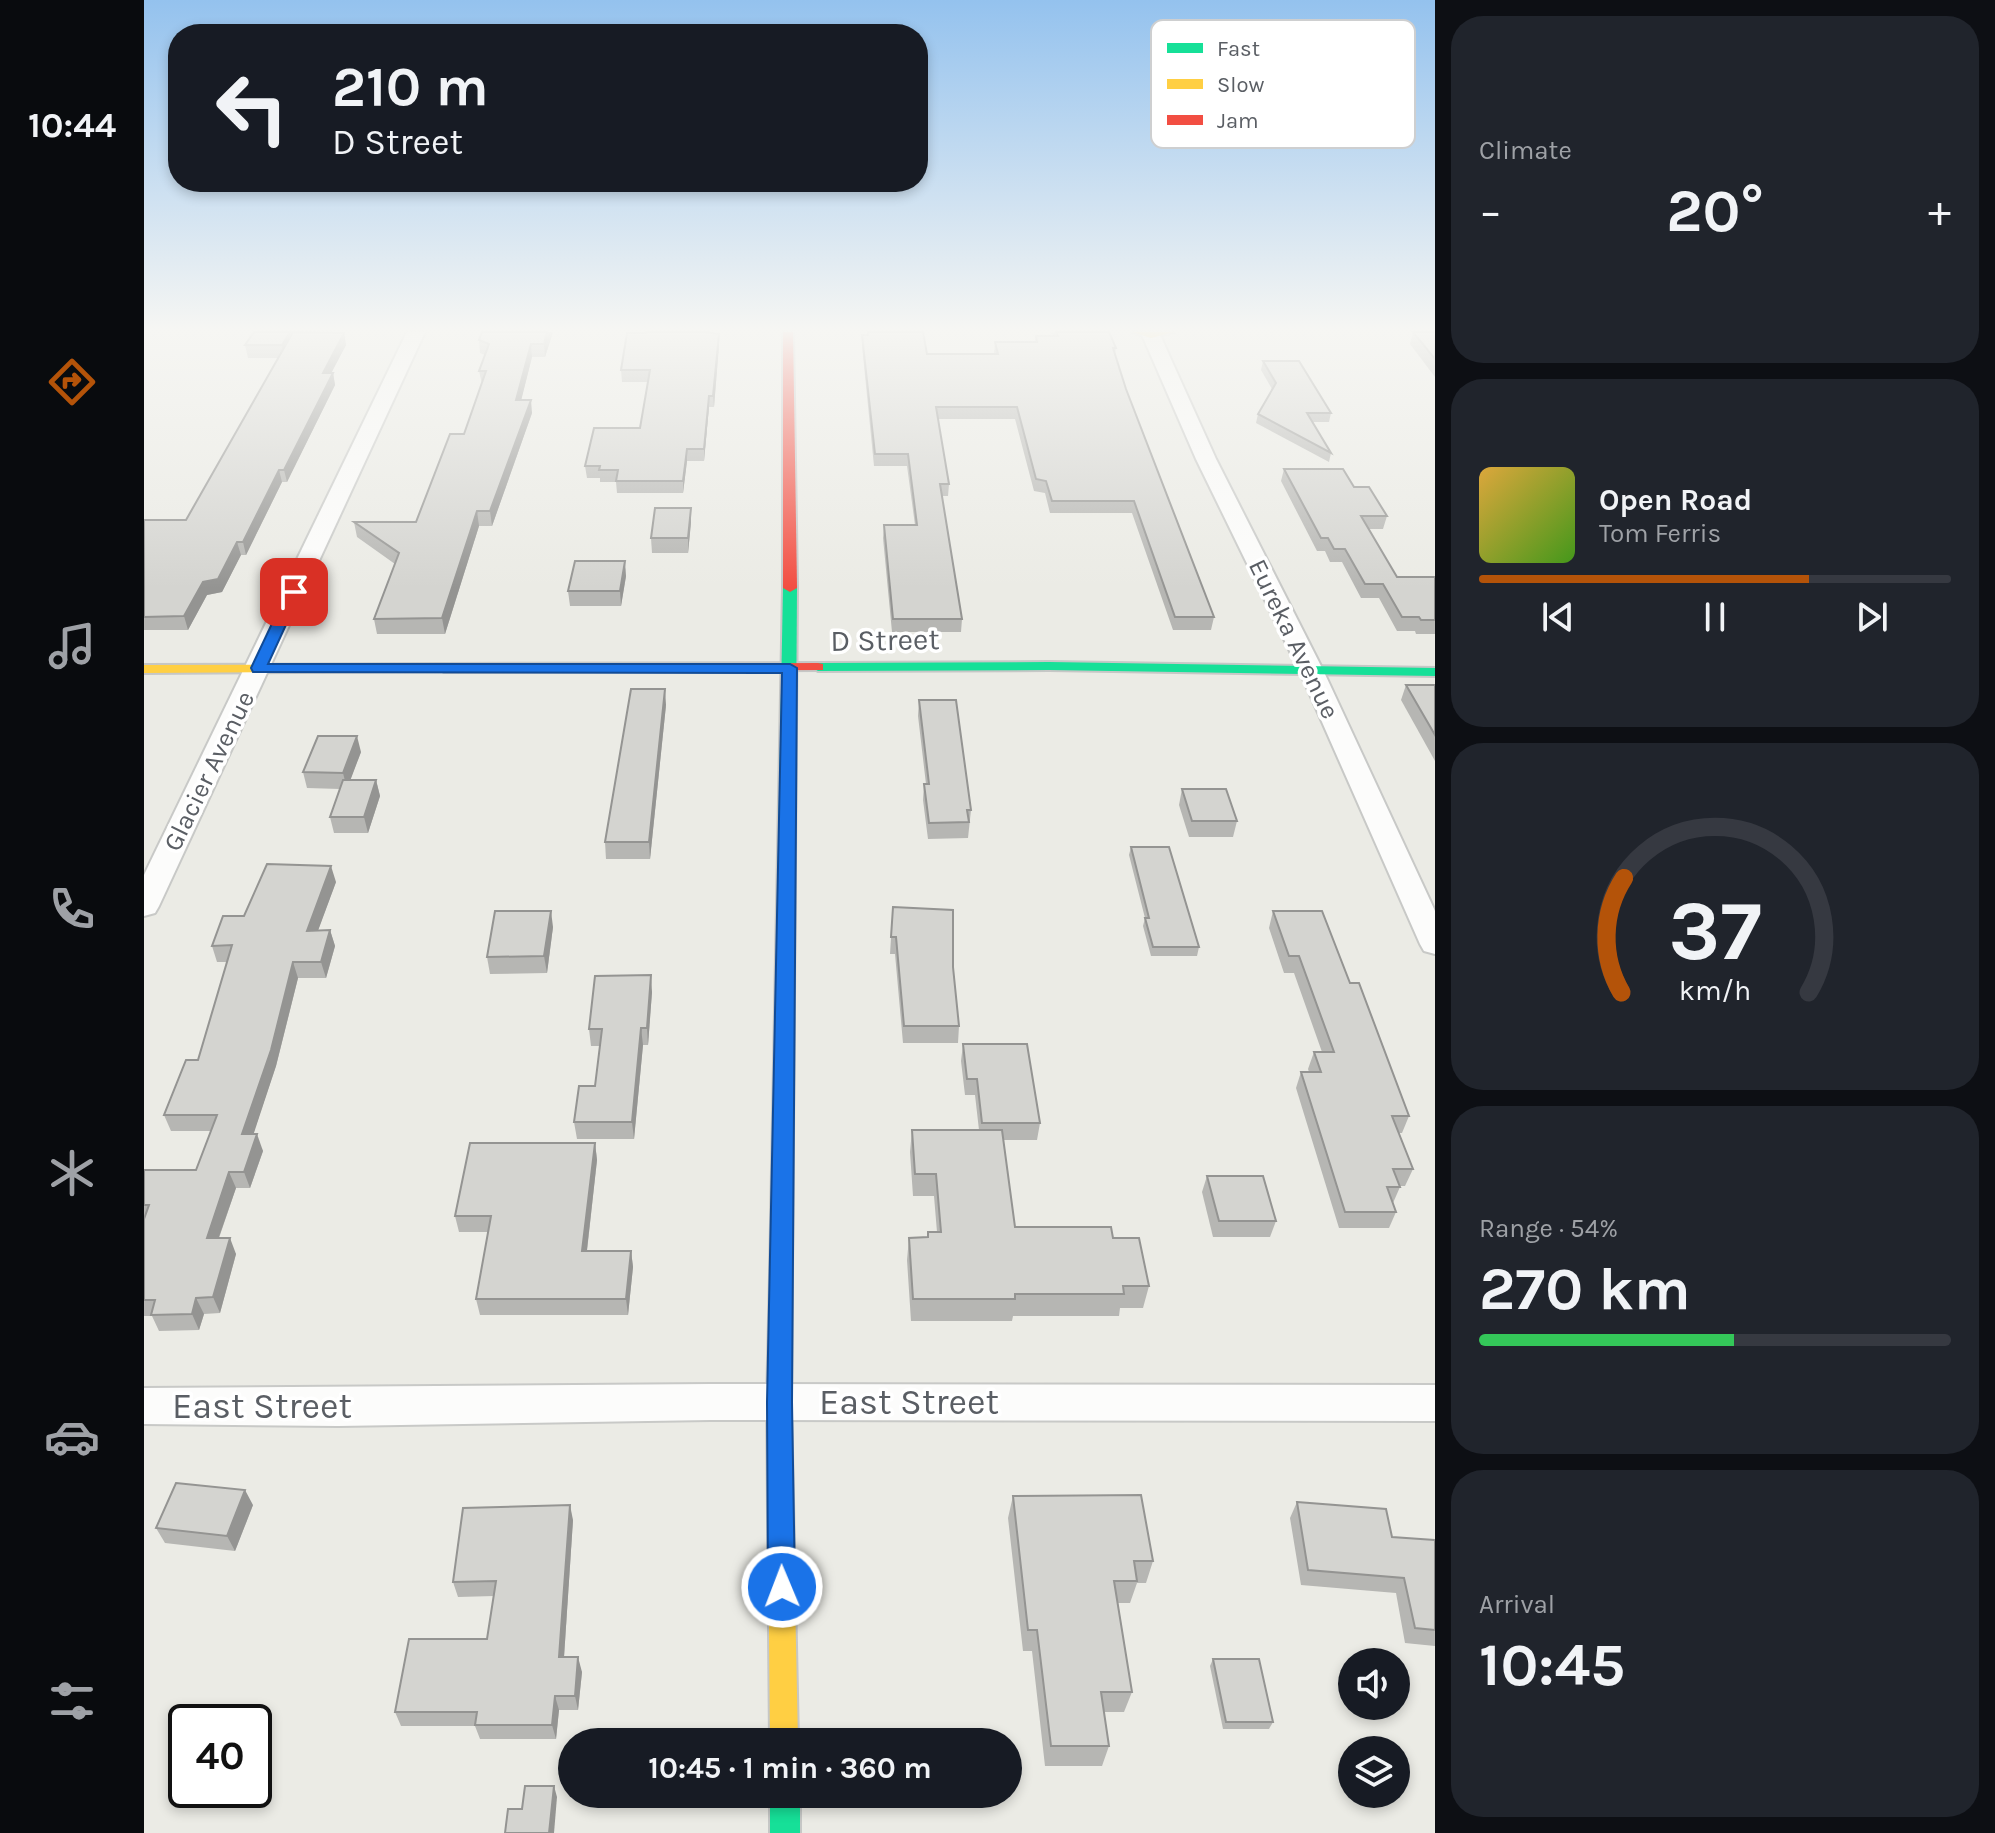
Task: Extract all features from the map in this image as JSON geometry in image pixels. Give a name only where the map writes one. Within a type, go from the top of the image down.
[{"type":"street","name":"Glacier Avenue","points":[[144,906],[376,418]]},
{"type":"street","points":[[784,1728],[779,1402],[790,668],[789,418]]},
{"type":"street","name":"Eureka Avenue","points":[[1188,418],[1312,672],[1435,944]]},
{"type":"street","name":"D Street","points":[[144,669],[1049,666],[1435,672]]},
{"type":"street","name":"East Street","points":[[144,1406],[779,1402],[1435,1403]]},
{"type":"street","points":[[785,1808],[785,1833]]},
{"type":"building","points":[[244,418],[311,418],[284,470],[279,470],[243,542],[237,542],[218,579],[203,582],[184,616],[144,617],[144,520],[186,520]]},
{"type":"building","points":[[470,418],[525,418],[490,511],[477,511],[442,618],[374,619],[399,553],[354,522],[416,522],[450,434],[464,434]]},
{"type":"building","points":[[642,418],[707,418],[704,449],[687,449],[683,481],[616,481],[618,470],[585,466],[594,428],[640,428]]},
{"type":"building","points":[[871,418],[938,418],[949,484],[940,484],[962,619],[893,619],[884,525],[917,525],[908,454],[875,454]]},
{"type":"building","points":[[1020,418],[1137,418],[1214,617],[1175,617],[1134,501],[1052,501],[1046,481],[1036,479]]},
{"type":"building","points":[[1265,418],[1310,418],[1331,453]]},
{"type":"building","points":[[1284,469],[1343,469],[1354,487],[1369,487],[1387,516],[1361,516],[1397,577],[1435,577],[1435,620],[1402,617],[1383,584],[1365,584],[1345,549],[1334,549],[1328,538],[1321,538]]},
{"type":"building","points":[[655,508],[691,508],[688,538],[651,538]]},
{"type":"building","points":[[575,561],[625,561],[620,591],[568,591]]},
{"type":"building","points":[[1406,685],[1435,685],[1435,735]]},
{"type":"building","points":[[631,689],[665,689],[649,842],[605,842]]},
{"type":"building","points":[[919,700],[956,700],[971,810],[967,810],[969,822],[929,823],[924,784],[929,784]]},
{"type":"building","points":[[318,736],[357,736],[343,773],[303,772]]},
{"type":"building","points":[[343,780],[376,780],[364,817],[330,817]]},
{"type":"building","points":[[1182,789],[1226,789],[1237,821],[1192,821]]},
{"type":"building","points":[[1131,847],[1169,847],[1199,947],[1153,947]]},
{"type":"building","points":[[267,864],[331,866],[307,931],[330,930],[321,962],[293,962],[271,1050],[242,1134],[257,1134],[244,1172],[229,1172],[207,1238],[230,1238],[213,1297],[196,1298],[192,1314],[151,1315],[155,1300],[144,1300],[144,1219],[149,1205],[144,1205],[144,1170],[196,1170],[217,1115],[164,1115],[186,1060],[198,1060],[232,945],[212,946],[223,916],[244,916]]},
{"type":"building","points":[[893,907],[953,910],[953,967],[959,1026],[904,1026],[896,937],[891,937]]},
{"type":"building","points":[[495,911],[551,911],[544,956],[487,957]]},
{"type":"building","points":[[1273,911],[1322,911],[1350,983],[1359,983],[1409,1116],[1392,1116],[1413,1169],[1393,1169],[1400,1187],[1387,1187],[1396,1212],[1345,1212],[1301,1072],[1321,1072],[1314,1052],[1334,1052],[1299,956],[1289,956]]},
{"type":"building","points":[[651,975],[647,1028],[641,1028],[632,1122],[574,1122],[579,1086],[595,1086],[602,1029],[589,1029],[595,976]]},
{"type":"building","points":[[963,1044],[1027,1044],[1040,1123],[982,1123],[977,1079],[967,1079]]},
{"type":"building","points":[[912,1130],[1002,1130],[1015,1227],[1111,1227],[1113,1238],[1139,1238],[1149,1286],[1123,1286],[1124,1294],[1015,1294],[1015,1299],[913,1299],[909,1238],[928,1237],[928,1232],[941,1232],[936,1174],[915,1174]]},
{"type":"building","points":[[470,1143],[595,1143],[582,1251],[631,1251],[626,1299],[476,1299],[491,1216],[455,1216]]},
{"type":"building","points":[[1207,1176],[1263,1176],[1276,1221],[1219,1221]]},
{"type":"building","points":[[176,1483],[245,1490],[227,1536],[156,1528]]},
{"type":"building","points":[[1141,1495],[1153,1561],[1134,1561],[1137,1581],[1114,1581],[1132,1692],[1101,1692],[1109,1746],[1051,1746],[1037,1630],[1028,1630],[1013,1496]]},
{"type":"building","points":[[1297,1502],[1386,1509],[1392,1537],[1435,1540],[1435,1630],[1415,1628],[1404,1578],[1308,1570]]},
{"type":"building","points":[[570,1505],[559,1657],[578,1657],[575,1696],[555,1696],[552,1725],[475,1725],[477,1712],[395,1712],[409,1639],[487,1639],[496,1581],[453,1582],[463,1508]]},
{"type":"building","points":[[1213,1659],[1259,1659],[1273,1722],[1226,1722]]},
{"type":"building","points":[[525,1786],[554,1786],[549,1833],[505,1833],[508,1809],[522,1809]]},
{"type":"traffic: fast","points":[[781,1275],[790,588]]},
{"type":"traffic: fast","points":[[818,667],[1049,666],[1435,672]]},
{"type":"traffic: fast","points":[[785,1808],[785,1833]]},
{"type":"traffic: slow","points":[[144,669],[444,668]]},
{"type":"traffic: slow","points":[[781,1275],[779,1402],[784,1728]]},
{"type":"traffic: jam","points":[[789,418],[790,588]]},
{"type":"traffic: jam","points":[[444,668],[818,667]]},
{"type":"route","points":[[294,592],[258,668],[790,668],[779,1402],[782,1587]]}]
